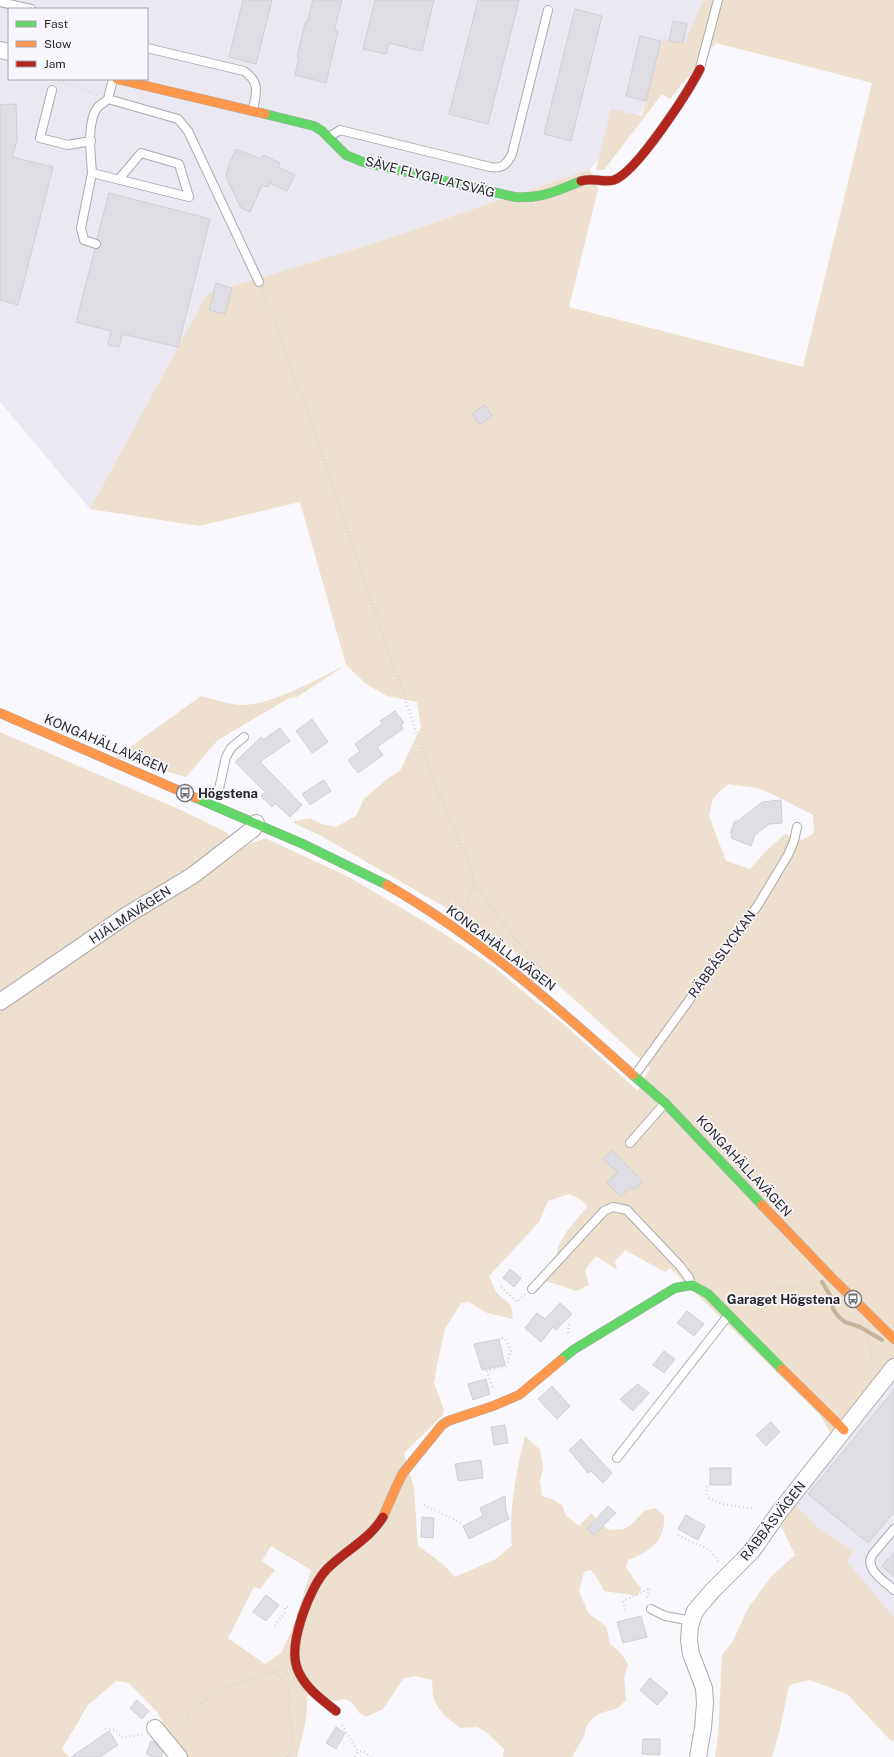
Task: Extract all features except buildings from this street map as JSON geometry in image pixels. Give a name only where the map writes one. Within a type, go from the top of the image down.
[{"type":"street","name":"SÄVE FLYGPLATSVÄG","points":[[121,80],[314,126],[322,130],[346,155],[363,162],[503,195],[532,198],[547,195],[586,179],[614,180],[631,170],[681,103],[692,86],[700,69]]},
{"type":"street","name":"KONGAHÄLLAVÄGEN","points":[[0,713],[256,823],[388,886],[454,927],[546,997],[665,1103],[894,1340]]},
{"type":"street","name":"HJÄLMAVÄGEN","points":[[0,1002],[127,915],[192,876],[253,829],[256,823]]},
{"type":"street","points":[[336,1711],[306,1684],[298,1671],[294,1660],[295,1650],[305,1614],[313,1589],[328,1567],[371,1532],[382,1519],[398,1481],[408,1466],[442,1425],[448,1421],[519,1396],[573,1350],[675,1288],[692,1285],[708,1294],[728,1316],[844,1430]]},
{"type":"street","name":"RÄBBÅSVÄGEN","points":[[698,1757],[703,1728],[705,1703],[704,1688],[691,1654],[689,1640],[695,1611],[713,1590],[752,1551],[780,1511],[893,1368]]},
{"type":"street","points":[[155,1728],[179,1757]]},
{"type":"lane","points":[[700,69],[718,0]]},
{"type":"lane","points":[[0,2],[27,8]]},
{"type":"lane","points":[[328,137],[340,130],[490,167],[502,167],[510,158],[516,140],[548,10]]},
{"type":"lane","points":[[148,48],[244,71],[251,76],[257,88],[252,111]]},
{"type":"lane","points":[[96,244],[84,240],[81,228],[92,173],[91,126],[98,108],[108,99],[113,80]]},
{"type":"lane","points":[[52,90],[40,138],[68,145],[91,141]]},
{"type":"lane","points":[[108,99],[178,119],[188,131],[259,282]]},
{"type":"lane","points":[[92,173],[189,197],[179,164],[141,153],[119,179]]},
{"type":"lane","points":[[213,804],[219,789],[226,757],[231,748],[244,737]]},
{"type":"lane","name":"RÄBBÅSLYCKAN","points":[[635,1075],[758,905],[788,855],[794,841],[797,828]]},
{"type":"lane","points":[[630,1143],[665,1103]]},
{"type":"lane","points":[[532,1289],[604,1211],[613,1207],[626,1210],[680,1266],[689,1278],[692,1285]]},
{"type":"lane","points":[[617,1458],[728,1316]]},
{"type":"lane","points":[[894,1529],[873,1554],[869,1563],[874,1571],[894,1590]]},
{"type":"lane","points":[[651,1609],[665,1616],[692,1621]]},
{"type":"path","points":[[58,80],[108,99]]},
{"type":"path","points":[[259,282],[267,298],[270,314],[315,433],[428,767],[465,854],[475,884],[518,943],[547,976]]},
{"type":"path","points":[[454,927],[475,884]]},
{"type":"path","points":[[717,1304],[774,1288],[791,1286],[809,1290],[822,1288]]},
{"type":"path","points":[[500,1287],[517,1302],[532,1289]]},
{"type":"path","points":[[492,1387],[487,1371],[506,1366],[511,1350],[505,1339],[501,1338]]},
{"type":"path","points":[[870,1344],[872,1358],[879,1363],[893,1368]]},
{"type":"path","points":[[707,1486],[707,1495],[709,1498],[723,1504],[755,1509]]},
{"type":"path","points":[[424,1504],[461,1524]]},
{"type":"path","points":[[678,1535],[707,1548],[714,1554],[720,1563]]},
{"type":"path","points":[[625,1610],[623,1601],[650,1588],[646,1599],[651,1609]]},
{"type":"path","points":[[166,1741],[192,1710],[218,1691],[269,1672],[276,1672],[294,1660]]},
{"type":"path","points":[[276,1672],[287,1688],[290,1698],[289,1711],[293,1736],[292,1748],[287,1757]]},
{"type":"path","points":[[341,1723],[358,1752]]},
{"type":"path","points":[[105,1729],[115,1730],[123,1738],[127,1738],[142,1734],[155,1728]]},
{"type":"path","points":[[358,1752],[363,1751],[371,1757]]},
{"type":"path","points":[[355,1757],[358,1752]]},
{"type":"shaded area","points":[[0,0],[741,0],[590,169],[381,241],[207,294],[90,509],[0,402]]},
{"type":"shaded area","points":[[704,0],[894,0],[894,1364],[831,1434],[820,1415],[670,1268],[665,1272],[625,1250],[615,1261],[617,1270],[596,1256],[585,1270],[589,1285],[576,1291],[543,1280],[557,1257],[558,1247],[567,1231],[587,1207],[583,1201],[569,1194],[548,1201],[539,1222],[489,1276],[496,1292],[511,1306],[513,1319],[487,1313],[469,1302],[461,1303],[445,1329],[434,1383],[444,1410],[443,1415],[404,1453],[414,1488],[418,1546],[443,1564],[455,1577],[496,1559],[512,1545],[512,1505],[516,1476],[525,1436],[540,1450],[543,1467],[540,1481],[542,1496],[555,1500],[563,1506],[565,1515],[579,1526],[591,1513],[608,1530],[624,1529],[632,1524],[644,1511],[655,1508],[664,1515],[662,1532],[655,1544],[650,1549],[628,1560],[626,1568],[641,1588],[638,1596],[604,1591],[595,1574],[590,1570],[584,1572],[579,1592],[589,1614],[606,1626],[610,1644],[620,1652],[628,1664],[624,1678],[626,1700],[618,1708],[601,1713],[593,1718],[586,1727],[584,1736],[572,1757],[503,1757],[504,1749],[486,1732],[477,1727],[460,1728],[445,1716],[437,1706],[433,1697],[432,1680],[415,1676],[403,1679],[383,1709],[366,1717],[358,1712],[350,1701],[344,1699],[337,1701],[307,1695],[306,1719],[297,1757],[182,1757],[157,1712],[129,1683],[116,1681],[88,1705],[62,1749],[69,1757],[0,1757],[0,732],[183,811],[226,832],[240,848],[265,838],[349,877],[435,928],[491,965],[568,1028],[638,1091],[650,1068],[545,973],[476,925],[323,837],[292,822],[310,818],[322,824],[336,827],[356,816],[364,799],[388,778],[400,771],[421,727],[417,702],[387,696],[366,684],[346,665],[300,502],[199,526],[90,509],[207,294],[381,241],[590,169],[598,189],[569,307],[803,367],[872,83],[716,43],[670,99],[662,94],[604,170],[596,170],[611,109],[642,116],[663,39],[684,44]],"holes":[[[728,784],[756,788],[772,794],[813,815],[814,833],[802,840],[785,834],[766,851],[750,869],[726,861],[709,816],[713,798]],[[271,1546],[311,1570],[294,1625],[281,1653],[265,1664],[228,1638],[254,1587],[260,1589],[275,1570],[262,1561]]]},
{"type":"shaded area","points":[[346,665],[297,697],[289,698],[218,740],[186,777],[116,757],[201,696],[238,705],[255,704],[296,690]]},
{"type":"shaded area","points":[[894,1364],[894,1617],[846,1562],[854,1551],[819,1529],[793,1502]]},
{"type":"shaded area","points":[[793,1502],[819,1529],[854,1551],[847,1562],[894,1617],[894,1739],[892,1742],[847,1694],[810,1680],[789,1685],[780,1729],[772,1757],[715,1757],[718,1736],[722,1655],[733,1641],[748,1608],[771,1577],[795,1555],[780,1524]]},
{"type":"waterway","points":[[822,1282],[831,1297],[833,1309],[839,1317],[845,1322],[860,1327],[882,1340]]},
{"type":"traffic: fast","points":[[265,114],[314,126],[322,131],[346,155],[363,162],[515,197],[533,197],[556,191],[581,181]]},
{"type":"traffic: fast","points":[[196,798],[303,844],[387,885]]},
{"type":"traffic: fast","points":[[633,1075],[665,1103],[762,1205]]},
{"type":"traffic: fast","points":[[561,1360],[573,1350],[675,1288],[692,1285],[708,1294],[782,1369]]},
{"type":"traffic: slow","points":[[121,80],[265,114]]},
{"type":"traffic: slow","points":[[0,713],[196,798]]},
{"type":"traffic: slow","points":[[387,885],[453,927],[515,973],[633,1075]]},
{"type":"traffic: slow","points":[[762,1205],[831,1277],[894,1339]]},
{"type":"traffic: slow","points":[[383,1517],[403,1473],[442,1425],[448,1421],[493,1406],[519,1395],[561,1360]]},
{"type":"traffic: slow","points":[[782,1369],[844,1430]]},
{"type":"traffic: jam","points":[[581,181],[610,181],[624,174],[635,163],[661,130],[685,95],[700,69]]},
{"type":"traffic: jam","points":[[336,1711],[308,1687],[300,1675],[295,1658],[298,1631],[308,1601],[320,1577],[334,1562],[365,1538],[378,1525],[383,1517]]},
{"type":"place","name":"Högstena","points":[[185,793]]},
{"type":"place","name":"Garaget Högstena","points":[[853,1299]]}]
